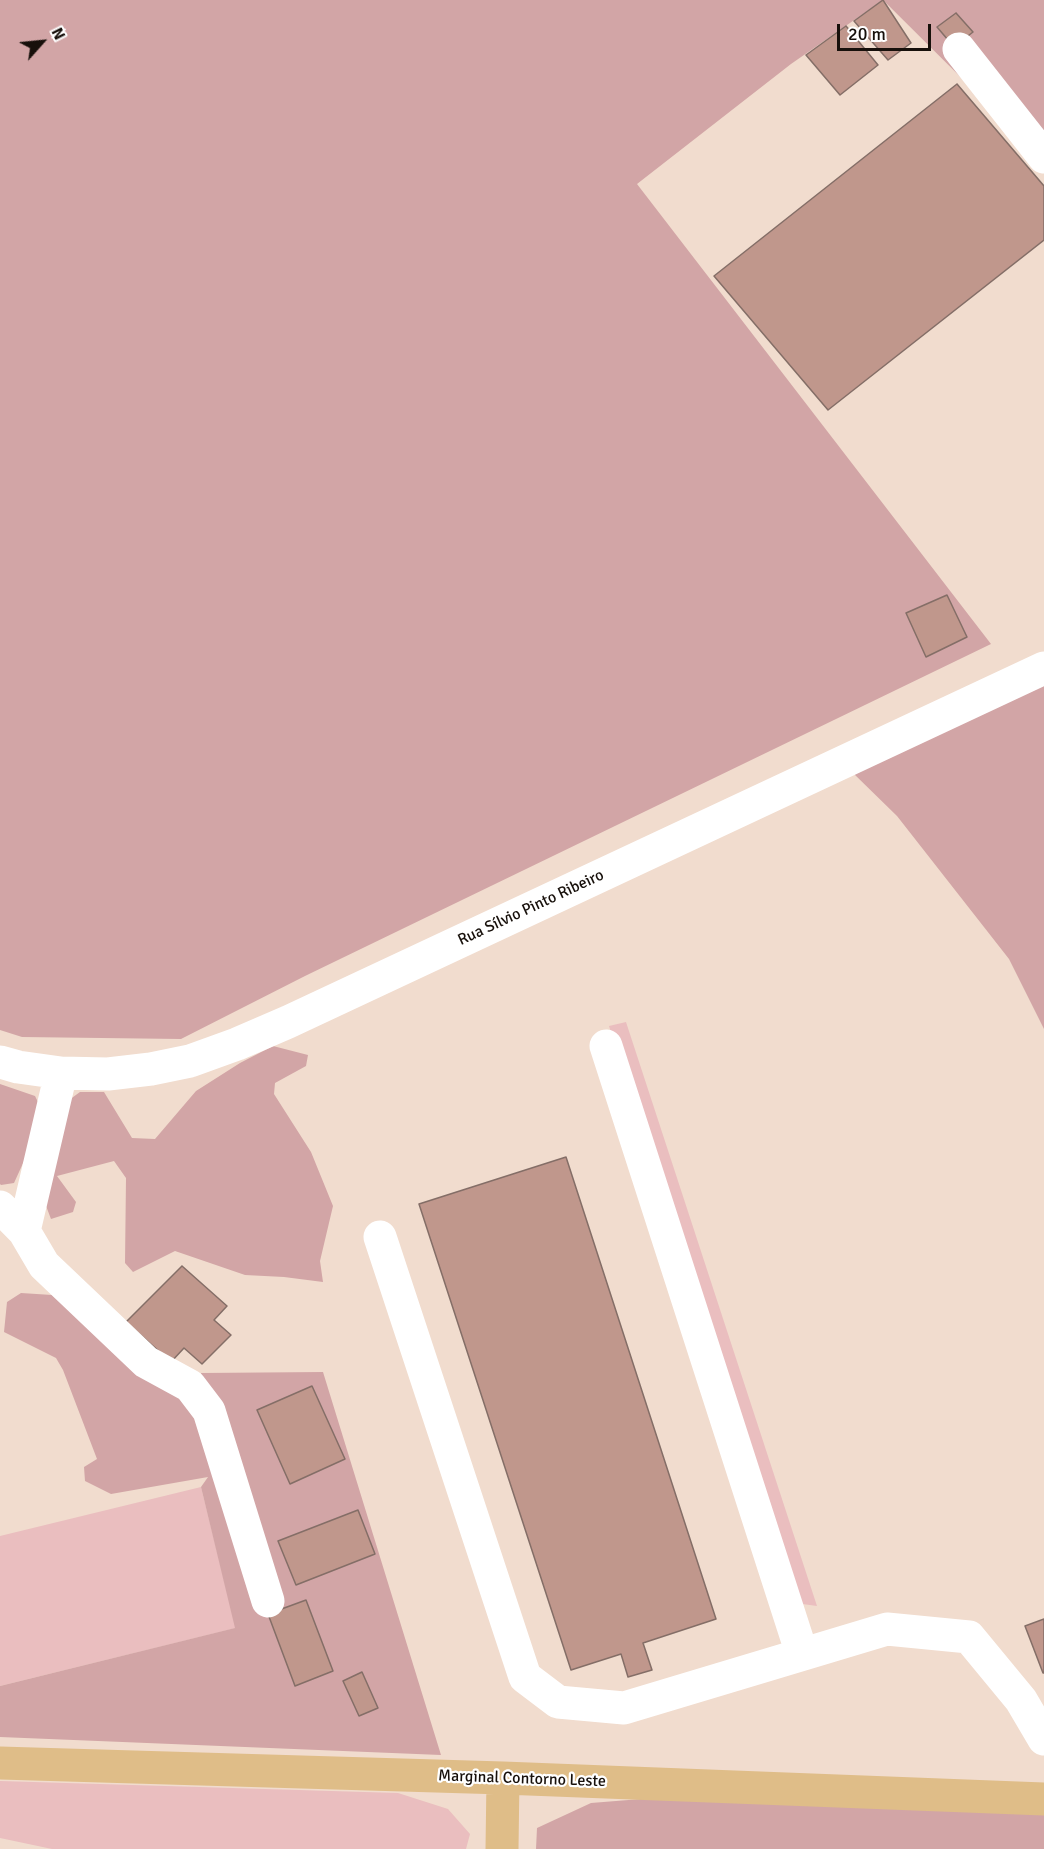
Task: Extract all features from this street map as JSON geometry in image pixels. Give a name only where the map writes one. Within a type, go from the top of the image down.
[{"type":"main road","name":"Marginal Contorno Leste","points":[[0,1763],[503,1778],[1044,1799]]},
{"type":"main road","points":[[502,1849],[503,1778]]},
{"type":"street","points":[[958,49],[1044,157]]},
{"type":"street","name":"Rua Sílvio Pinto Ribeiro","points":[[0,1062],[61,1073],[108,1074],[190,1061],[237,1044],[1044,668]]},
{"type":"street","points":[[606,1046],[802,1654]]},
{"type":"street","points":[[24,1231],[61,1073]]},
{"type":"street","points":[[0,1207],[24,1231],[44,1265],[146,1362],[190,1386],[209,1411],[268,1601]]},
{"type":"street","points":[[380,1237],[525,1677],[558,1702],[624,1708],[887,1629],[969,1637],[1021,1700],[1044,1738]]},
{"type":"shaded area","points":[[0,0],[883,0],[791,64],[637,184],[991,644],[305,976],[181,1039],[22,1037],[0,1030]]},
{"type":"shaded area","points":[[883,0],[1044,0],[1044,160]]},
{"type":"shaded area","points":[[1044,681],[1044,1029],[1009,959],[897,816],[854,774]]},
{"type":"shaded area","points":[[626,1022],[817,1606],[795,1603],[609,1026]]},
{"type":"shaded area","points":[[273,1046],[308,1055],[306,1066],[275,1083],[274,1094],[311,1152],[333,1206],[320,1261],[323,1282],[245,1275],[175,1251],[133,1272],[125,1263],[126,1178],[114,1161],[57,1176],[76,1202],[73,1212],[51,1219],[43,1198],[69,1100],[80,1092],[104,1092],[132,1138],[155,1139],[196,1091],[240,1063]]},
{"type":"shaded area","points":[[0,1084],[35,1096],[40,1106],[29,1150],[14,1183],[1,1185],[0,1184]]},
{"type":"shaded area","points":[[21,1293],[52,1295],[137,1370],[189,1395],[217,1450],[201,1373],[323,1372],[441,1755],[0,1737],[0,1686],[235,1628],[201,1487],[208,1477],[111,1494],[85,1481],[84,1467],[97,1459],[63,1370],[56,1358],[4,1332],[7,1302]]},
{"type":"shaded area","points":[[201,1487],[236,1628],[0,1686],[0,1536]]},
{"type":"shaded area","points":[[0,1781],[398,1793],[448,1809],[470,1834],[466,1849],[52,1849],[0,1838]]},
{"type":"shaded area","points":[[641,1799],[1044,1814],[1044,1849],[536,1849],[537,1828],[591,1803]]},
{"type":"building","points":[[883,0],[911,43],[888,60],[854,21]]},
{"type":"building","points":[[956,13],[973,32],[954,47],[937,27]]},
{"type":"building","points":[[846,26],[878,65],[840,95],[806,55]]},
{"type":"building","points":[[957,84],[1044,186],[1044,240],[828,410],[714,276]]},
{"type":"building","points":[[947,595],[967,637],[926,657],[906,613]]},
{"type":"building","points":[[566,1157],[716,1619],[643,1643],[652,1670],[628,1677],[621,1654],[571,1670],[419,1204]]},
{"type":"building","points":[[182,1266],[227,1306],[214,1320],[231,1335],[202,1364],[184,1348],[171,1362],[126,1322]]},
{"type":"building","points":[[312,1386],[345,1459],[290,1484],[257,1410]]},
{"type":"building","points":[[358,1510],[375,1554],[296,1585],[278,1541]]},
{"type":"building","points":[[306,1600],[333,1671],[295,1686],[268,1614]]},
{"type":"building","points":[[1044,1619],[1044,1673],[1043,1673],[1025,1626]]},
{"type":"building","points":[[362,1672],[378,1708],[359,1716],[343,1681]]}]
